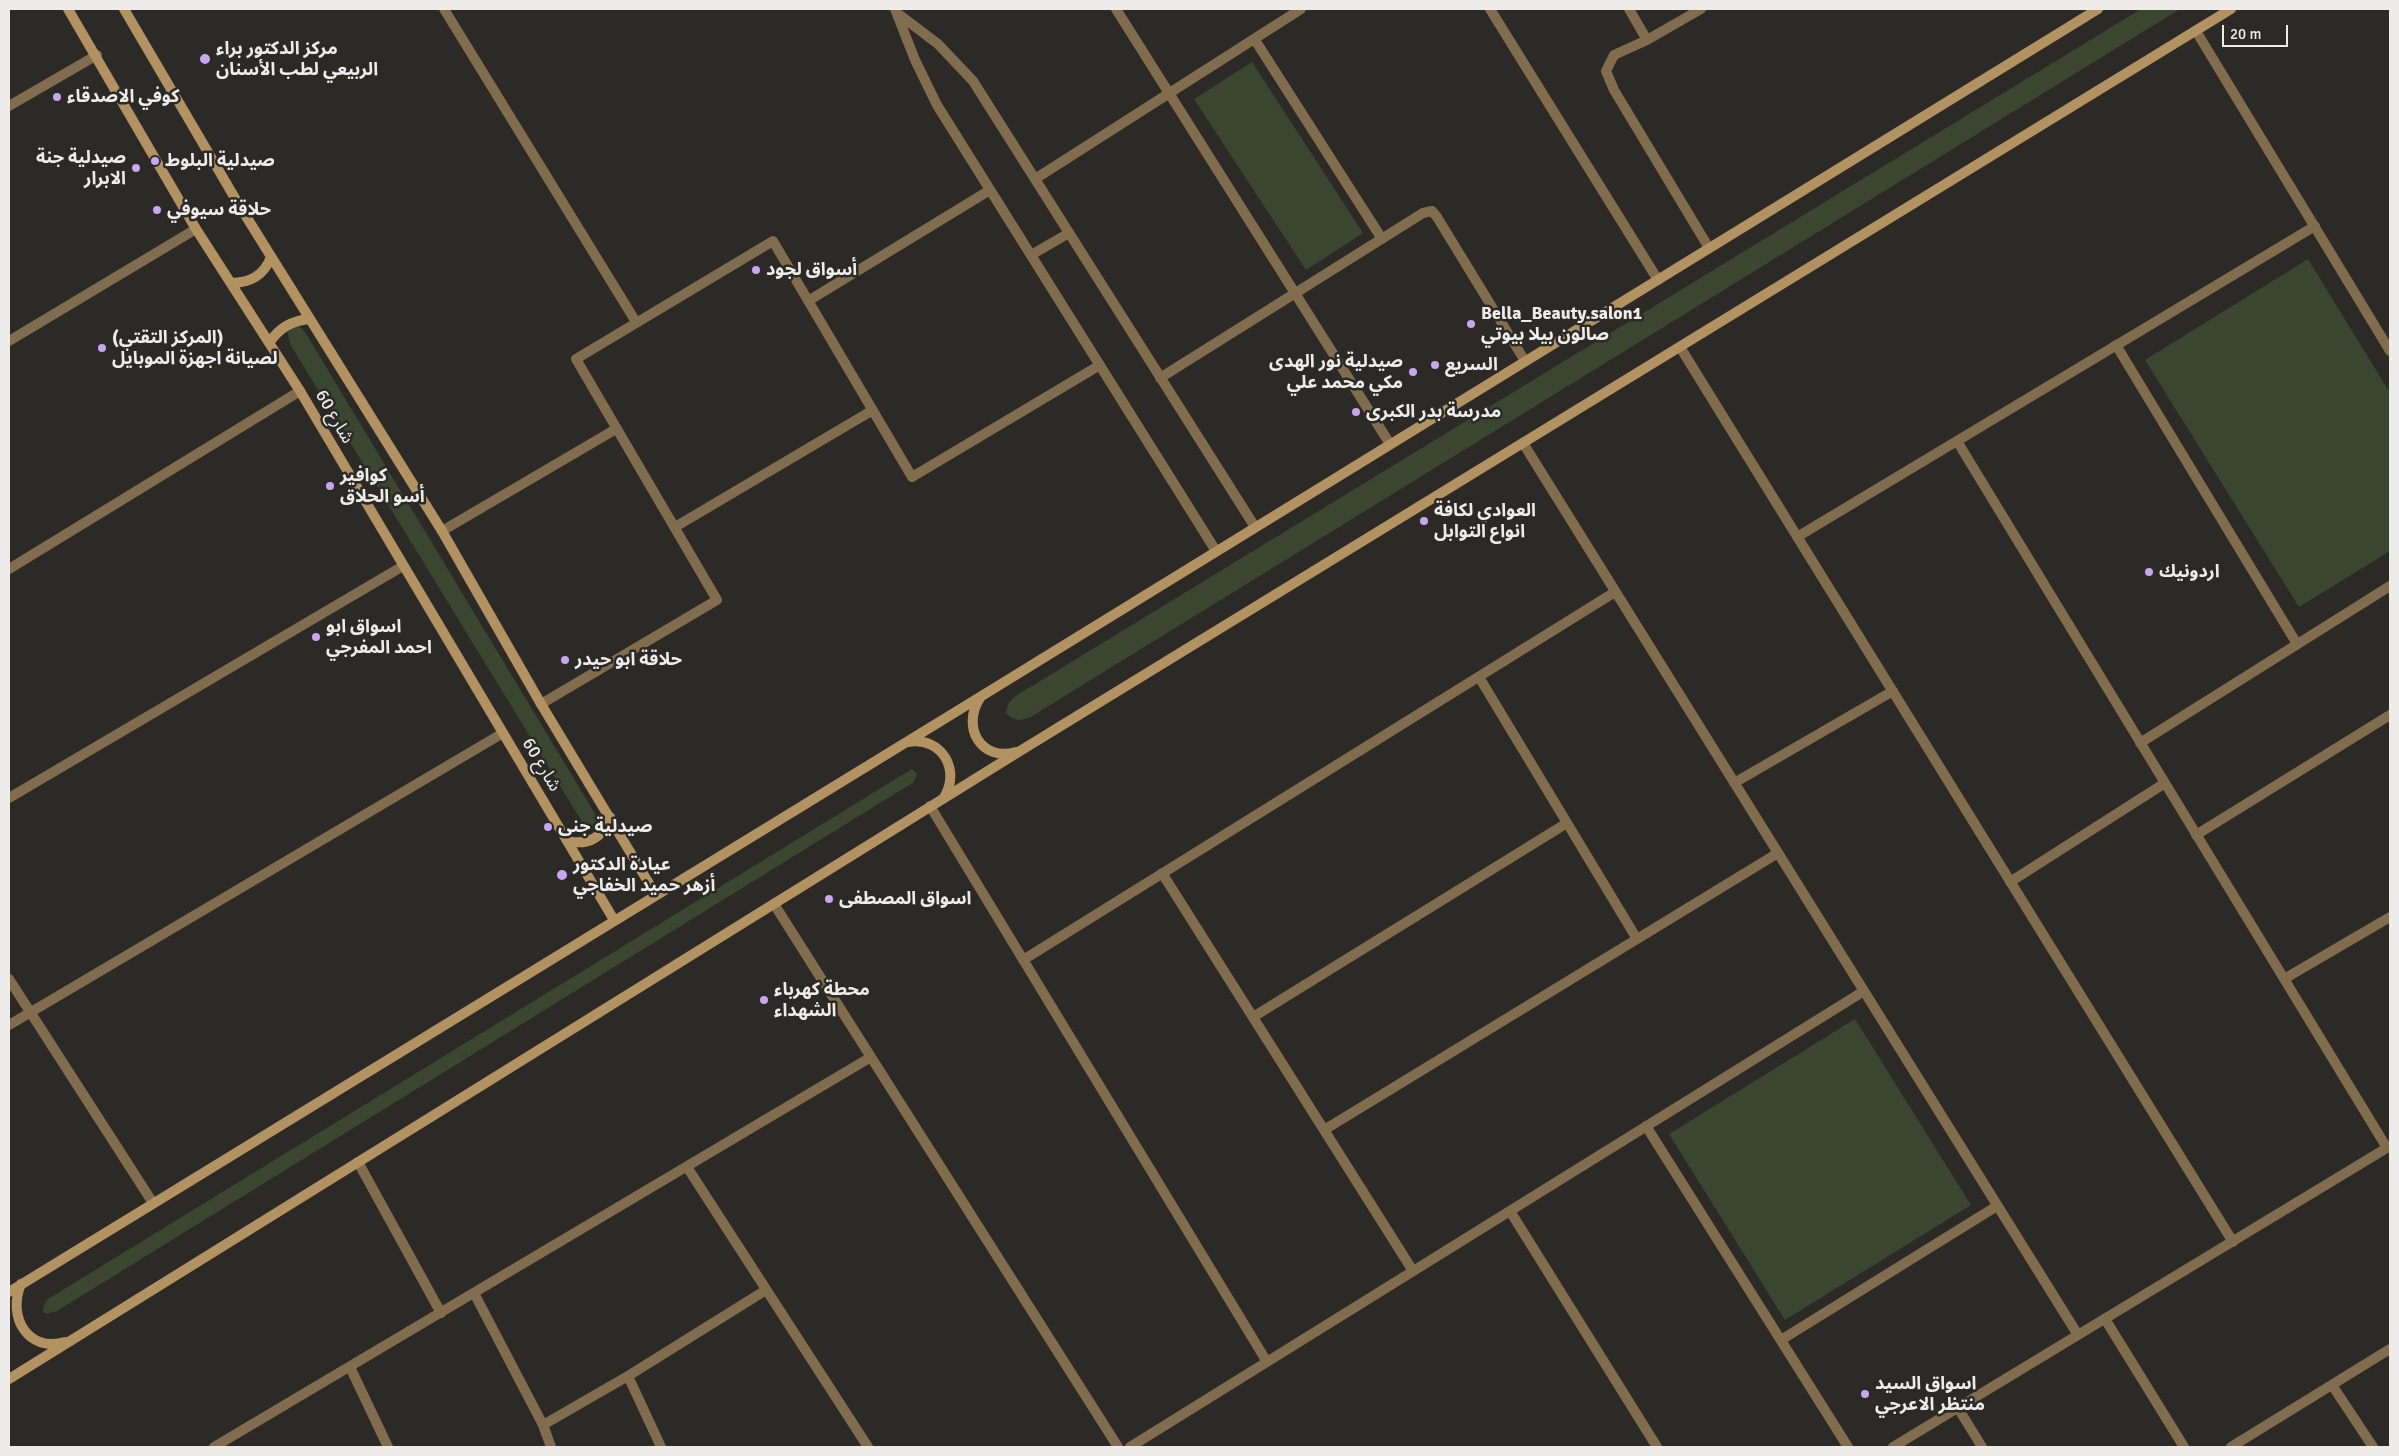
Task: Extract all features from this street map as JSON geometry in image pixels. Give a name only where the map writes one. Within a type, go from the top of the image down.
[{"type":"main road","name":"شارع 60","points":[[68,9],[97,55],[196,229],[300,391],[614,920]]},
{"type":"main road","name":"شارع 60","points":[[124,9],[309,318],[442,531],[541,704],[656,894]]},
{"type":"main road","points":[[9,1292],[656,894],[980,698],[2098,9]]},
{"type":"main road","points":[[2208,22],[2214,9]]},
{"type":"main road","points":[[9,1379],[930,806],[943,800],[2230,9]]},
{"type":"main road","points":[[231,283],[248,281],[256,277],[263,272],[272,256]]},
{"type":"main road","points":[[269,344],[282,328],[299,320],[309,318]]},
{"type":"main road","points":[[980,698],[974,707],[971,718],[972,730],[978,740],[986,748],[996,753],[1008,754],[1020,751]]},
{"type":"main road","points":[[905,743],[925,742],[943,753],[948,761],[951,781],[943,800]]},
{"type":"main road","points":[[568,841],[586,842],[595,839],[602,834],[610,817]]},
{"type":"main road","points":[[21,1284],[16,1296],[15,1308],[18,1320],[25,1331],[35,1339],[46,1343],[59,1344],[71,1340]]},
{"type":"street","points":[[444,9],[636,322]]},
{"type":"street","points":[[1116,9],[1390,444]]},
{"type":"street","points":[[1035,179],[1301,9]]},
{"type":"street","points":[[1490,9],[1658,280]]},
{"type":"street","points":[[1629,9],[1647,40]]},
{"type":"street","points":[[1701,9],[1647,40],[1614,56],[1606,71],[1614,90],[1709,248]]},
{"type":"street","points":[[899,10],[938,44],[973,81],[1255,527]]},
{"type":"street","points":[[899,10],[925,83],[1216,551]]},
{"type":"street","points":[[2196,30],[2390,351]]},
{"type":"street","points":[[1255,40],[1382,239]]},
{"type":"street","points":[[9,106],[97,55]]},
{"type":"street","points":[[808,300],[990,190]]},
{"type":"street","points":[[1160,378],[1423,213],[1432,211],[1437,216],[1525,362]]},
{"type":"street","points":[[1797,537],[2315,226]]},
{"type":"street","points":[[9,341],[196,229]]},
{"type":"street","points":[[1031,255],[1069,233]]},
{"type":"street","points":[[541,704],[717,600],[576,359],[636,322],[773,241],[912,477],[1100,366]]},
{"type":"street","points":[[2116,345],[2297,644]]},
{"type":"street","points":[[1680,347],[2233,1242]]},
{"type":"street","points":[[9,568],[300,391]]},
{"type":"street","points":[[674,527],[873,410]]},
{"type":"street","points":[[442,531],[616,429]]},
{"type":"street","points":[[1893,1447],[2388,1147],[2196,836],[1957,441]]},
{"type":"street","points":[[1523,443],[2078,1336]]},
{"type":"street","points":[[9,798],[403,566]]},
{"type":"street","points":[[2140,743],[2390,586]]},
{"type":"street","points":[[1023,960],[1615,592]]},
{"type":"street","points":[[1479,677],[1638,939]]},
{"type":"street","points":[[1734,783],[1893,691]]},
{"type":"street","points":[[2196,836],[2390,715]]},
{"type":"street","points":[[9,1025],[503,733]]},
{"type":"street","points":[[2010,882],[2165,783]]},
{"type":"street","points":[[930,806],[1267,1362]]},
{"type":"street","points":[[1253,1017],[1567,823]]},
{"type":"street","points":[[1324,1130],[1778,853]]},
{"type":"street","points":[[1162,873],[1413,1271]]},
{"type":"street","points":[[774,904],[1118,1447]]},
{"type":"street","points":[[2284,979],[2390,916]]},
{"type":"street","points":[[9,979],[153,1203]]},
{"type":"street","points":[[1130,1447],[1864,991]]},
{"type":"street","points":[[214,1447],[871,1057]]},
{"type":"street","points":[[1646,1126],[1848,1447]]},
{"type":"street","points":[[358,1162],[441,1313]]},
{"type":"street","points":[[687,1167],[868,1447]]},
{"type":"street","points":[[1781,1340],[1997,1206]]},
{"type":"street","points":[[1510,1211],[1657,1447]]},
{"type":"street","points":[[543,1425],[628,1376],[766,1290]]},
{"type":"street","points":[[474,1293],[543,1425],[551,1447]]},
{"type":"street","points":[[2105,1319],[2184,1447]]},
{"type":"street","points":[[2231,1447],[2390,1349]]},
{"type":"street","points":[[350,1367],[388,1447]]},
{"type":"street","points":[[628,1376],[661,1447]]},
{"type":"street","points":[[2332,1385],[2372,1447]]},
{"type":"street","points":[[1958,1408],[1982,1447]]},
{"type":"green space","points":[[2141,9],[2180,9],[1029,718],[1017,720],[1006,713],[1008,704],[1014,697]]},
{"type":"green space","points":[[1252,62],[1363,233],[1306,270],[1194,99]]},
{"type":"green space","points":[[2308,259],[2390,393],[2390,551],[2299,607],[2145,360]]},
{"type":"green space","points":[[297,324],[305,332],[597,817],[598,825],[595,828],[589,829],[584,825],[290,344],[287,330]]},
{"type":"green space","points":[[912,769],[917,773],[914,782],[57,1311],[46,1314],[43,1311],[48,1299]]},
{"type":"green space","points":[[1855,1019],[1971,1205],[1785,1320],[1669,1134]]},
{"type":"place","name":"مركز الدكتور براء الربيعي لطب الأسنان","points":[[205,59]]},
{"type":"place","name":"كوفي الاصدقاء","points":[[57,97]]},
{"type":"place","name":"صيدلية البلوط","points":[[155,161]]},
{"type":"place","name":"صيدلية جنة الابرار","points":[[136,168]]},
{"type":"place","name":"حلاقة سيوفي","points":[[157,210]]},
{"type":"place","name":"أسواق لجود","points":[[756,270]]},
{"type":"place","name":"Bella_Beauty.salon1 صالون بيلا بيوتي","points":[[1471,324]]},
{"type":"place","name":"(المركز التقتي) لصيانة اجهزة الموبايل","points":[[102,348]]},
{"type":"place","name":"السريع","points":[[1435,365]]},
{"type":"place","name":"صيدلية نور الهدى مكي محمد علي","points":[[1413,372]]},
{"type":"place","name":"مدرسة بدر الكبرى","points":[[1356,412]]},
{"type":"place","name":"كوافير أسو الحلاق","points":[[330,486]]},
{"type":"place","name":"العوادي لكافة انواع التوابل","points":[[1424,521]]},
{"type":"place","name":"اردونيك","points":[[2149,572]]},
{"type":"place","name":"اسواق ابو احمد المفرجي","points":[[316,637]]},
{"type":"place","name":"حلاقة ابو حيدر","points":[[565,660]]},
{"type":"place","name":"صيدلية جنى","points":[[548,827]]},
{"type":"place","name":"عيادة الدكتور أزهر حميد الخفاجي","points":[[562,875]]},
{"type":"place","name":"اسواق المصطفى","points":[[829,899]]},
{"type":"place","name":"محطة كهرباء الشهداء","points":[[764,1000]]},
{"type":"place","name":"اسواق السيد منتظر الاعرجي","points":[[1865,1394]]}]
